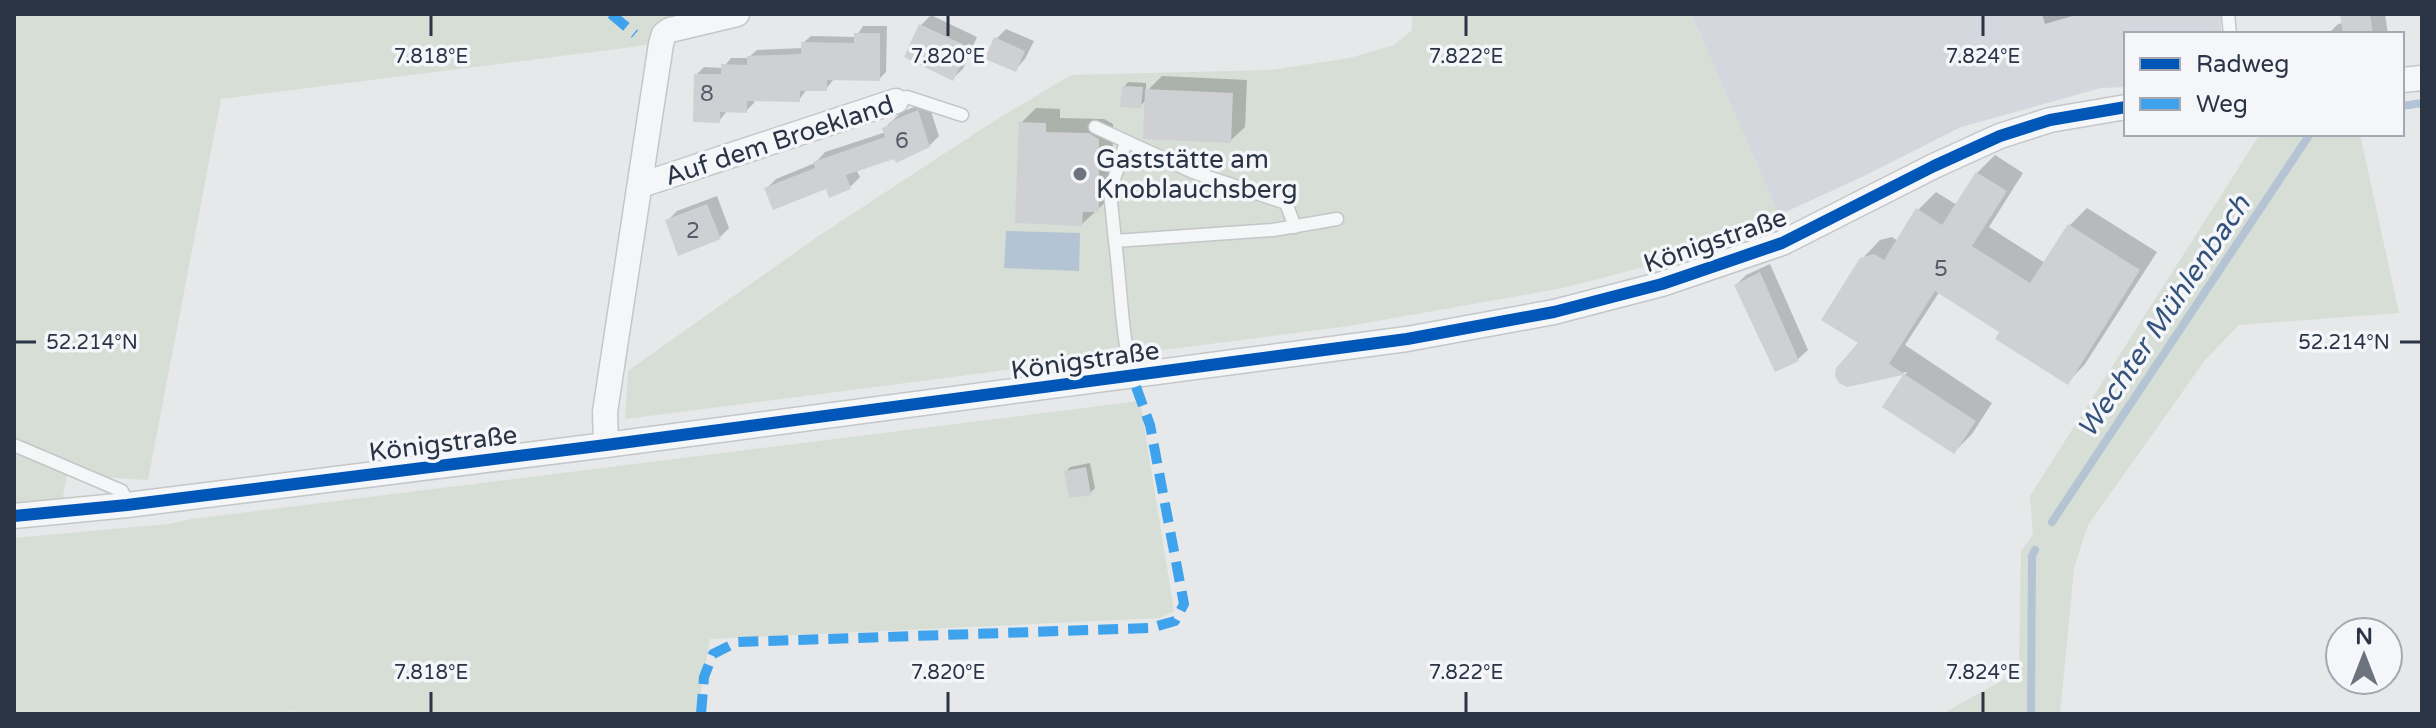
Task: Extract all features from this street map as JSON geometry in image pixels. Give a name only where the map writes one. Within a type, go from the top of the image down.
[{"type":"street","name":"Auf dem Broekland","points":[[606,445],[605,412],[664,34],[683,26],[737,14]]},
{"type":"street","name":"Auf dem Broekland","points":[[641,185],[896,101]]},
{"type":"street","name":"Königstraße","points":[[14,516],[127,505],[1132,376],[1407,339],[1554,312],[1662,284],[1782,243],[2000,136],[2050,120],[2124,107]]},
{"type":"lane","name":"Auf dem Broekland","points":[[896,101],[907,97],[962,115]]},
{"type":"lane","points":[[1095,127],[1193,172],[1286,203],[1295,227]]},
{"type":"lane","points":[[1126,142],[1110,192],[1125,349],[1132,376]]},
{"type":"lane","points":[[1115,241],[1295,227],[1337,219]]},
{"type":"lane","points":[[14,445],[122,491],[127,505]]},
{"type":"shaded area","points":[[14,14],[736,14],[745,24],[632,47],[221,99],[148,480],[67,475],[62,502],[14,503]]},
{"type":"shaded area","points":[[1412,14],[1691,14],[1779,215],[1739,235],[1667,261],[1563,288],[1349,326],[625,419],[628,371],[817,237],[991,123],[1071,75],[1270,70],[1350,58],[1394,45],[1412,30]]},
{"type":"shaded area","points":[[1691,14],[2221,14],[2221,32],[2124,32],[2124,87],[2101,88],[1961,127],[1779,215]]},
{"type":"shaded area","points":[[2259,136],[2360,136],[2399,313],[2239,325],[2205,360],[2088,525],[2074,568],[2060,714],[1942,714],[2019,671],[2021,551],[2033,535],[2030,496]]},
{"type":"shaded area","points":[[1140,401],[1174,611],[1160,618],[710,639],[697,714],[299,714],[292,711],[282,714],[14,714],[14,538],[168,524]]},
{"type":"water","points":[[1006,231],[1080,233],[1079,271],[1004,268]]},
{"type":"building","points":[[2340,14],[2370,14],[2373,32],[2343,32]]},
{"type":"building","points":[[919,24],[969,47],[953,81],[904,57]]},
{"type":"building","points":[[854,33],[880,33],[880,81],[827,80],[827,91],[800,91],[800,102],[747,101],[747,113],[720,112],[720,123],[693,122],[694,74],[721,74],[721,64],[747,65],[747,56],[801,54],[801,42],[854,43]]},
{"type":"building","points":[[994,37],[1025,51],[1016,72],[985,59]]},
{"type":"building","points":[[1122,86],[1143,87],[1141,108],[1120,107]]},
{"type":"building","points":[[1145,89],[1233,93],[1231,143],[1143,139]]},
{"type":"building","points":[[918,110],[930,147],[896,163],[894,159],[846,175],[851,189],[829,198],[826,189],[773,210],[764,188],[815,168],[813,162],[885,137],[882,128],[890,125],[889,122]]},
{"type":"building","name":"Gaststätte am Knoblauchsberg","points":[[1019,122],[1046,123],[1046,132],[1089,133],[1099,139],[1099,212],[1083,212],[1082,226],[1015,223]]},
{"type":"building","points":[[1976,172],[2007,191],[1972,246],[2030,283],[2068,224],[2140,270],[2068,385],[1995,339],[1999,332],[1935,291],[1889,364],[1976,421],[1954,454],[1882,407],[1903,375],[1847,387],[1839,383],[1835,376],[1836,368],[1858,343],[1821,320],[1860,258],[1874,254],[1884,260],[1916,208],[1942,225]]},
{"type":"building","points":[[707,204],[721,239],[678,256],[665,220]]},
{"type":"building","points":[[1760,272],[1799,361],[1775,372],[1734,285]]},
{"type":"building","points":[[1086,467],[1091,495],[1069,498],[1064,471]]},
{"type":"waterway","name":"Wechter Mühlenbach","points":[[2404,106],[2422,103]]},
{"type":"waterway","name":"Wechter Mühlenbach","points":[[2052,522],[2309,136]]},
{"type":"waterway","name":"Wechter Mühlenbach","points":[[2031,714],[2032,556],[2035,550]]},
{"type":"marked path","points":[[611,14],[635,34]]},
{"type":"marked path","points":[[701,714],[704,677],[713,654],[737,642],[1150,628],[1175,621],[1184,604],[1150,425],[1132,376]]},
{"type":"cycle path","points":[[14,516],[127,505],[606,445],[1407,339],[1554,312],[1662,284],[1782,243],[2000,136],[2050,120],[2124,107]]},
{"type":"place","name":"Gaststätte am Knoblauchsberg","points":[[1080,174]]}]
